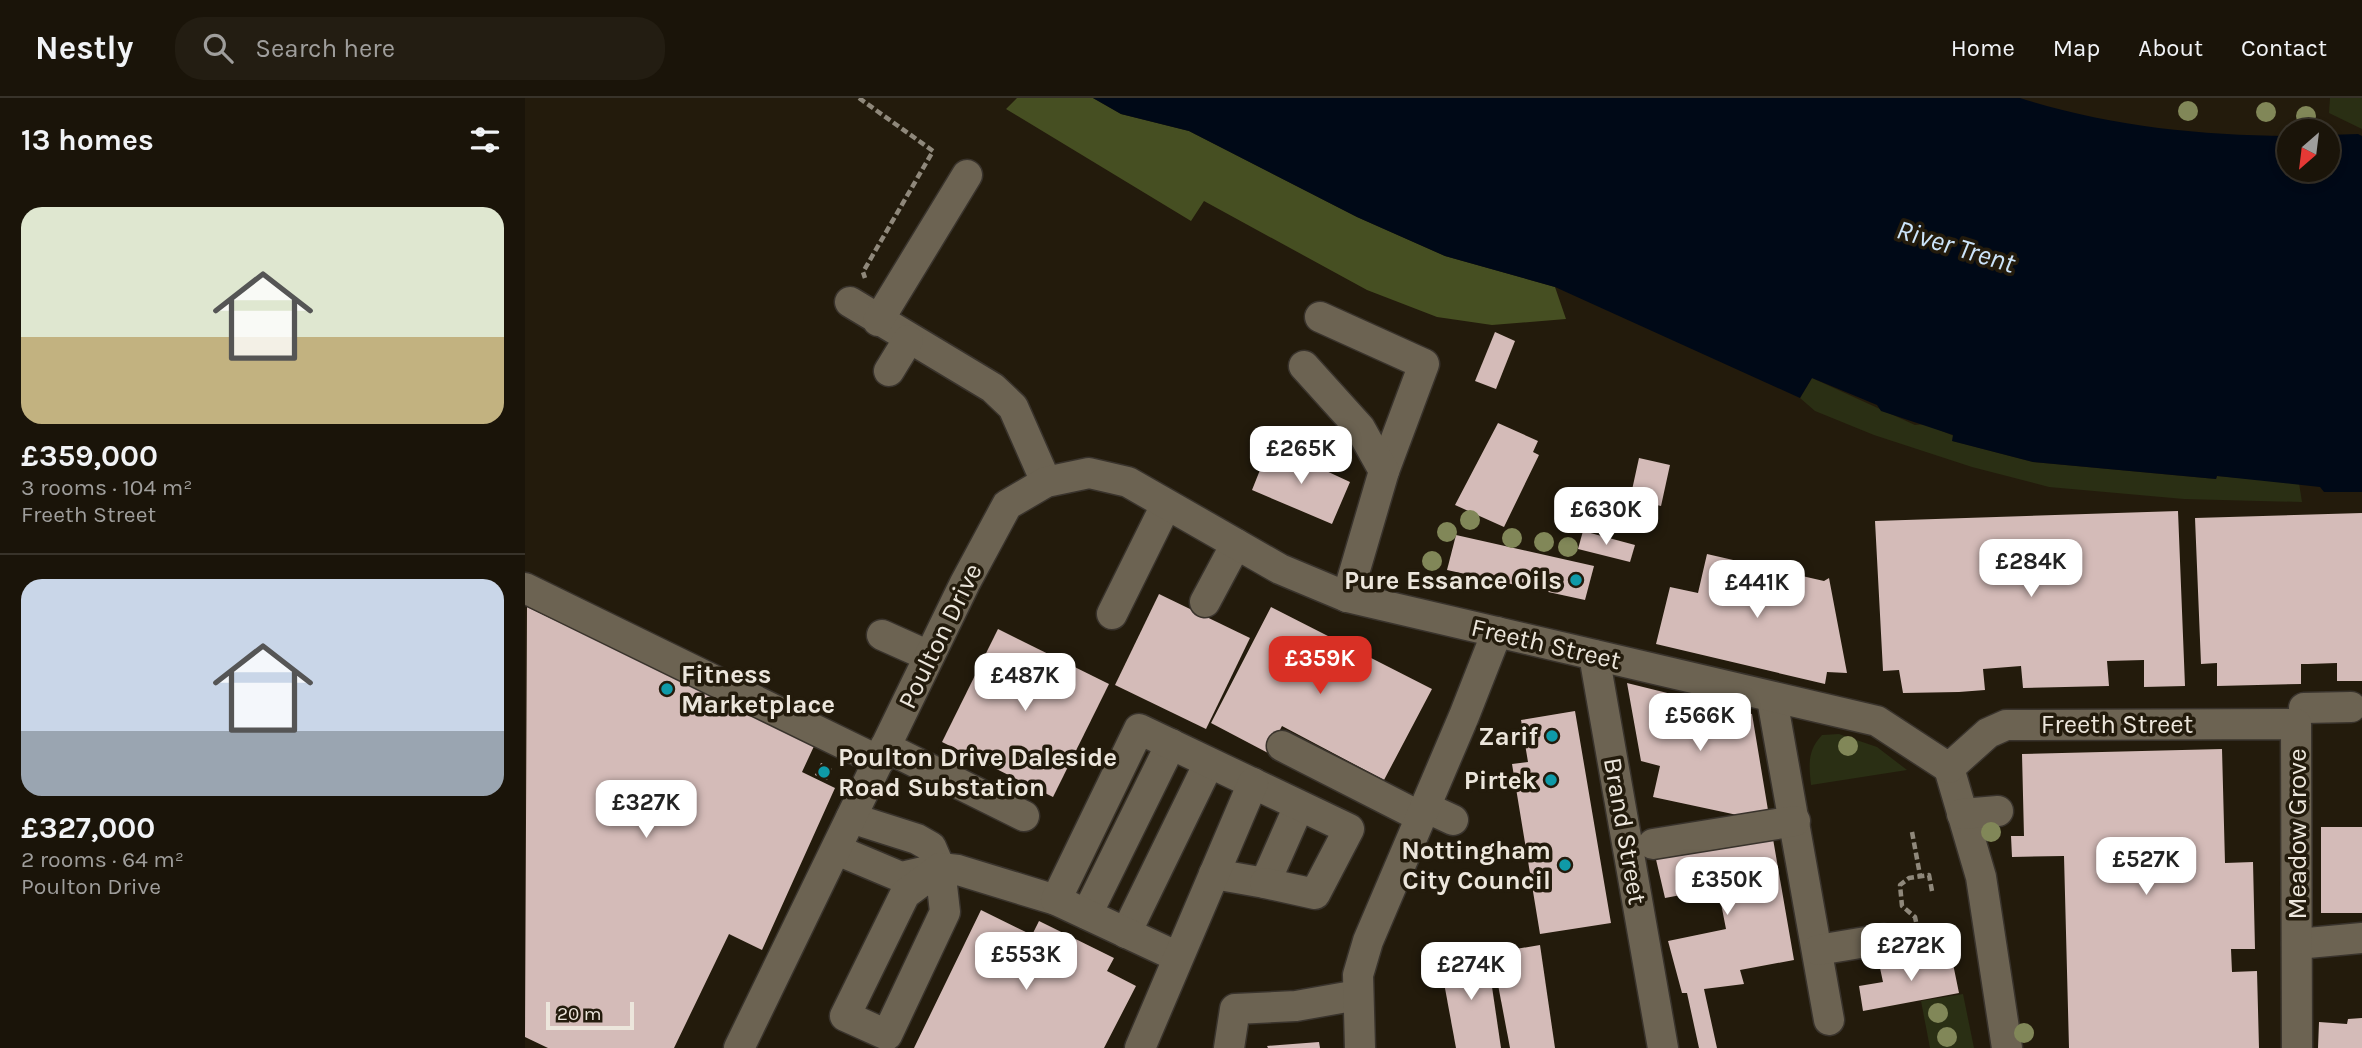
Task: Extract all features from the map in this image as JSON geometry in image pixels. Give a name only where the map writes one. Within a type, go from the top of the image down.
[{"type":"street","points":[[967,174],[862,311],[993,388],[1013,407],[1046,482]]},
{"type":"street","points":[[1320,317],[1424,364],[1384,471],[1347,597]]},
{"type":"street","points":[[889,371],[908,340]]},
{"type":"street","points":[[1304,366],[1360,429],[1384,471]]},
{"type":"street","name":"Freeth Street","points":[[1046,482],[1089,473],[1128,482],[1280,569],[1347,597],[1772,699],[1877,721],[1949,768],[1988,733],[2006,725],[2300,716],[2351,707]]},
{"type":"street","name":"Poulton Drive","points":[[739,1048],[837,850],[857,820],[882,754],[1007,505],[1046,482]]},
{"type":"street","points":[[1112,614],[1166,505]]},
{"type":"street","points":[[1205,602],[1236,544]]},
{"type":"street","points":[[525,588],[882,754],[1024,816]]},
{"type":"street","points":[[1369,1044],[1358,995],[1358,975],[1368,941],[1497,632]]},
{"type":"street","points":[[882,635],[929,656]]},
{"type":"street","name":"Brand Street","points":[[1594,655],[1663,1048]]},
{"type":"street","points":[[1772,699],[1818,950],[1829,1029]]},
{"type":"street","name":"Meadow Grove","points":[[2297,1048],[2300,716]]},
{"type":"street","points":[[1056,900],[1139,729],[1349,829],[1315,894],[1213,874]]},
{"type":"street","points":[[1087,914],[1171,744]]},
{"type":"street","points":[[1282,746],[1423,812],[1453,820]]},
{"type":"street","points":[[1126,933],[1209,763]]},
{"type":"street","points":[[1949,768],[1980,877],[1995,986],[2007,1048]]},
{"type":"street","points":[[1140,1048],[1253,783]]},
{"type":"street","points":[[1265,883],[1299,806]]},
{"type":"street","points":[[1962,814],[1998,811]]},
{"type":"street","points":[[857,820],[916,839],[931,847],[940,868],[945,912],[887,1035],[845,1016],[905,894],[940,868]]},
{"type":"street","points":[[1653,844],[1795,821]]},
{"type":"street","points":[[837,850],[901,877],[940,868],[958,870],[1056,900],[1178,957]]},
{"type":"street","points":[[1818,950],[1884,939]]},
{"type":"street","name":"Meadow Grove","points":[[2297,944],[2362,939]]},
{"type":"street","points":[[1229,1048],[1235,1009],[1296,1006],[1358,995]]},
{"type":"path","points":[[859,98],[933,151],[863,272],[872,293],[862,311]]},
{"type":"path","points":[[1912,832],[1920,875]]},
{"type":"path","points":[[1932,891],[1929,876],[1920,875],[1899,885],[1902,906],[1915,917],[1921,945],[1962,940]]},
{"type":"path","points":[[1928,944],[1932,958]]},
{"type":"green space","points":[[1017,98],[1093,98],[1121,114],[1189,131],[1357,217],[1445,256],[1555,287],[1566,319],[1492,325],[1437,317],[1367,290],[1204,201],[1191,221],[1006,109]]},
{"type":"green space","points":[[2330,98],[2362,98],[2362,129],[2329,113]]},
{"type":"green space","points":[[1812,378],[1915,425],[1925,424],[1954,436],[1953,441],[2033,462],[2216,479],[2217,476],[2299,483],[2302,502],[2184,499],[2049,487],[1972,467],[1874,435],[1815,411],[1800,398]]},
{"type":"green space","points":[[1839,734],[1877,747],[1907,770],[1811,785],[1811,753],[1817,741],[1822,735]]},
{"type":"green space","points":[[1963,994],[1974,1048],[1930,1048],[1921,1001]]},
{"type":"water","name":"River Trent","points":[[1093,98],[2020,98],[2086,116],[2153,127],[2221,134],[2277,136],[2277,182],[2340,182],[2340,135],[2358,134],[2362,136],[2362,492],[2324,492],[2320,487],[2217,476],[2216,479],[2033,462],[1952,441],[1953,435],[1881,411],[1877,405],[1812,378],[1800,398],[1555,287],[1445,256],[1357,217],[1189,131],[1121,114]]},
{"type":"building","points":[[1495,332],[1515,341],[1496,389],[1475,381]]},
{"type":"building","points":[[1498,423],[1538,441],[1533,452],[1539,455],[1504,527],[1455,505]]},
{"type":"building","points":[[1279,449],[1350,482],[1332,524],[1252,490],[1266,455],[1275,460]]},
{"type":"building","points":[[1639,458],[1670,465],[1661,506],[1630,499]]},
{"type":"building","points":[[2178,511],[2185,686],[2144,687],[2144,660],[2107,661],[2109,686],[2023,688],[2021,666],[1983,669],[1985,690],[1903,693],[1899,670],[1883,671],[1875,521]]},
{"type":"building","points":[[2362,513],[2362,681],[2337,681],[2337,663],[2301,664],[2301,684],[2217,686],[2217,663],[2201,664],[2195,518]]},
{"type":"building","points":[[1583,531],[1635,545],[1630,562],[1578,549]]},
{"type":"building","points":[[1456,535],[1594,566],[1585,600],[1447,570]]},
{"type":"building","points":[[1707,554],[1824,581],[1829,578],[1847,673],[1827,672],[1825,684],[1656,644],[1670,587],[1698,593]]},
{"type":"building","points":[[1159,594],[1250,638],[1206,729],[1115,685]]},
{"type":"building","points":[[527,607],[815,744],[802,772],[835,788],[762,950],[729,934],[674,1048],[548,1048],[525,1037]]},
{"type":"building","points":[[1271,607],[1432,689],[1384,780],[1282,726],[1268,753],[1211,723]]},
{"type":"building","points":[[998,629],[1109,684],[1053,797],[942,742]]},
{"type":"building","points":[[1627,683],[1752,714],[1770,822],[1653,797],[1660,766],[1641,761]]},
{"type":"building","points":[[1575,711],[1611,923],[1540,934],[1512,764],[1528,762],[1521,720]]},
{"type":"building","points":[[2222,749],[2225,863],[2253,862],[2255,949],[2231,949],[2232,972],[2257,971],[2259,1048],[2069,1048],[2064,856],[2012,857],[2011,836],[2024,836],[2022,754]]},
{"type":"building","name":"Poulton Drive Daleside Road Substation","points":[[821,763],[832,769],[827,780],[815,775]]},
{"type":"building","points":[[2321,827],[2362,827],[2362,913],[2321,913]]},
{"type":"building","points":[[1772,833],[1794,960],[1740,970],[1744,984],[1704,989],[1717,1048],[1699,1048],[1687,993],[1682,993],[1668,941],[1726,929],[1718,888],[1665,898],[1654,851]]},
{"type":"building","points":[[981,910],[1032,935],[1039,921],[1114,958],[1107,971],[1136,986],[1104,1048],[914,1048]]},
{"type":"building","points":[[1540,945],[1555,1048],[1510,1048],[1492,953]]},
{"type":"building","points":[[1487,953],[1501,1048],[1456,1048],[1440,961]]},
{"type":"building","points":[[1951,954],[1959,993],[1863,1011],[1859,986],[1883,982],[1880,968]]},
{"type":"building","points":[[2362,1018],[2362,1048],[2318,1048],[2319,1022],[2347,1024],[2348,1019]]},
{"type":"building","points":[[1319,1042],[1320,1048],[1267,1046]]},
{"type":"place","name":"Pure Essance Oils","points":[[1576,580]]},
{"type":"place","name":"Fitness Marketplace","points":[[667,689]]},
{"type":"place","name":"Zarif","points":[[1552,736]]},
{"type":"place","name":"Poulton Drive Daleside Road Substation","points":[[824,772]]},
{"type":"place","name":"Pirtek","points":[[1551,780]]},
{"type":"place","name":"Nottingham City Council","points":[[1565,865]]}]
